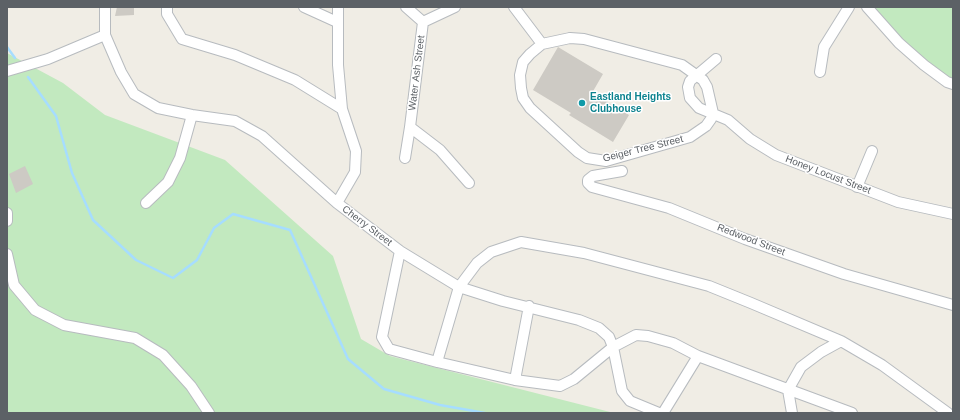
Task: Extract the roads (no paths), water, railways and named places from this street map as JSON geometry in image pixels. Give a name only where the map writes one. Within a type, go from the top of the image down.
[{"type":"street","name":"Cherry Street","points":[[105,7],[105,35],[121,72],[134,94],[158,108],[192,116],[235,121],[262,136],[337,203],[400,250],[458,287],[503,301],[529,306],[579,320],[600,328],[609,337],[613,347],[622,391],[630,401],[659,413]]},
{"type":"street","points":[[167,7],[168,14],[182,39],[235,55],[295,80],[342,109]]},
{"type":"street","points":[[304,7],[337,22]]},
{"type":"street","points":[[337,203],[355,172],[356,151],[342,109],[337,22],[338,7]]},
{"type":"street","points":[[406,7],[423,22]]},
{"type":"street","name":"Water Ash Street","points":[[405,158],[423,22],[455,7]]},
{"type":"street","points":[[514,7],[542,44],[558,39],[584,39],[682,65],[703,80],[707,87],[713,113]]},
{"type":"street","points":[[820,72],[824,47],[849,7]]},
{"type":"street","points":[[866,7],[899,42],[924,65],[947,82],[953,84]]},
{"type":"street","points":[[7,71],[48,59],[105,35]]},
{"type":"street","name":"Geiger Tree Street","points":[[542,44],[524,62],[520,75],[523,98],[530,108],[578,152],[587,158],[606,161],[690,137],[706,126],[713,113]]},
{"type":"street","points":[[696,75],[716,59]]},
{"type":"street","name":"Honey Locust Street","points":[[696,75],[690,80],[688,87],[690,98],[699,108],[728,120],[750,139],[776,155],[898,202],[952,211]]},
{"type":"street","points":[[146,203],[168,182],[180,158],[192,116]]},
{"type":"street","points":[[410,127],[440,150],[470,183]]},
{"type":"street","points":[[857,187],[872,151]]},
{"type":"street","name":"Redwood Street","points":[[622,171],[593,176],[588,180],[588,183],[592,187],[669,208],[745,239],[844,274],[953,305]]},
{"type":"street","points":[[7,213],[7,221]]},
{"type":"street","points":[[437,362],[458,287],[477,263],[490,252],[521,242],[584,254],[709,286],[841,341],[882,365],[948,413]]},
{"type":"street","points":[[400,250],[382,337],[389,349],[515,380],[560,386],[574,379],[613,347],[636,335],[648,336],[673,344],[698,356],[852,413]]},
{"type":"street","points":[[7,254],[14,285],[35,310],[64,325],[135,338],[163,355],[191,386],[209,413]]},
{"type":"street","points":[[515,380],[529,306]]},
{"type":"street","points":[[792,413],[788,390],[801,367],[821,352],[841,341]]},
{"type":"street","points":[[663,413],[698,356]]},
{"type":"waterway","points":[[7,47],[15,58]]},
{"type":"waterway","points":[[28,77],[56,116],[72,173],[93,220],[136,260],[173,278],[197,260],[214,228],[233,214],[290,230],[348,359],[384,389],[440,405],[485,413]]},
{"type":"place","name":"Eastland Heights Clubhouse","points":[[582,103]]}]
